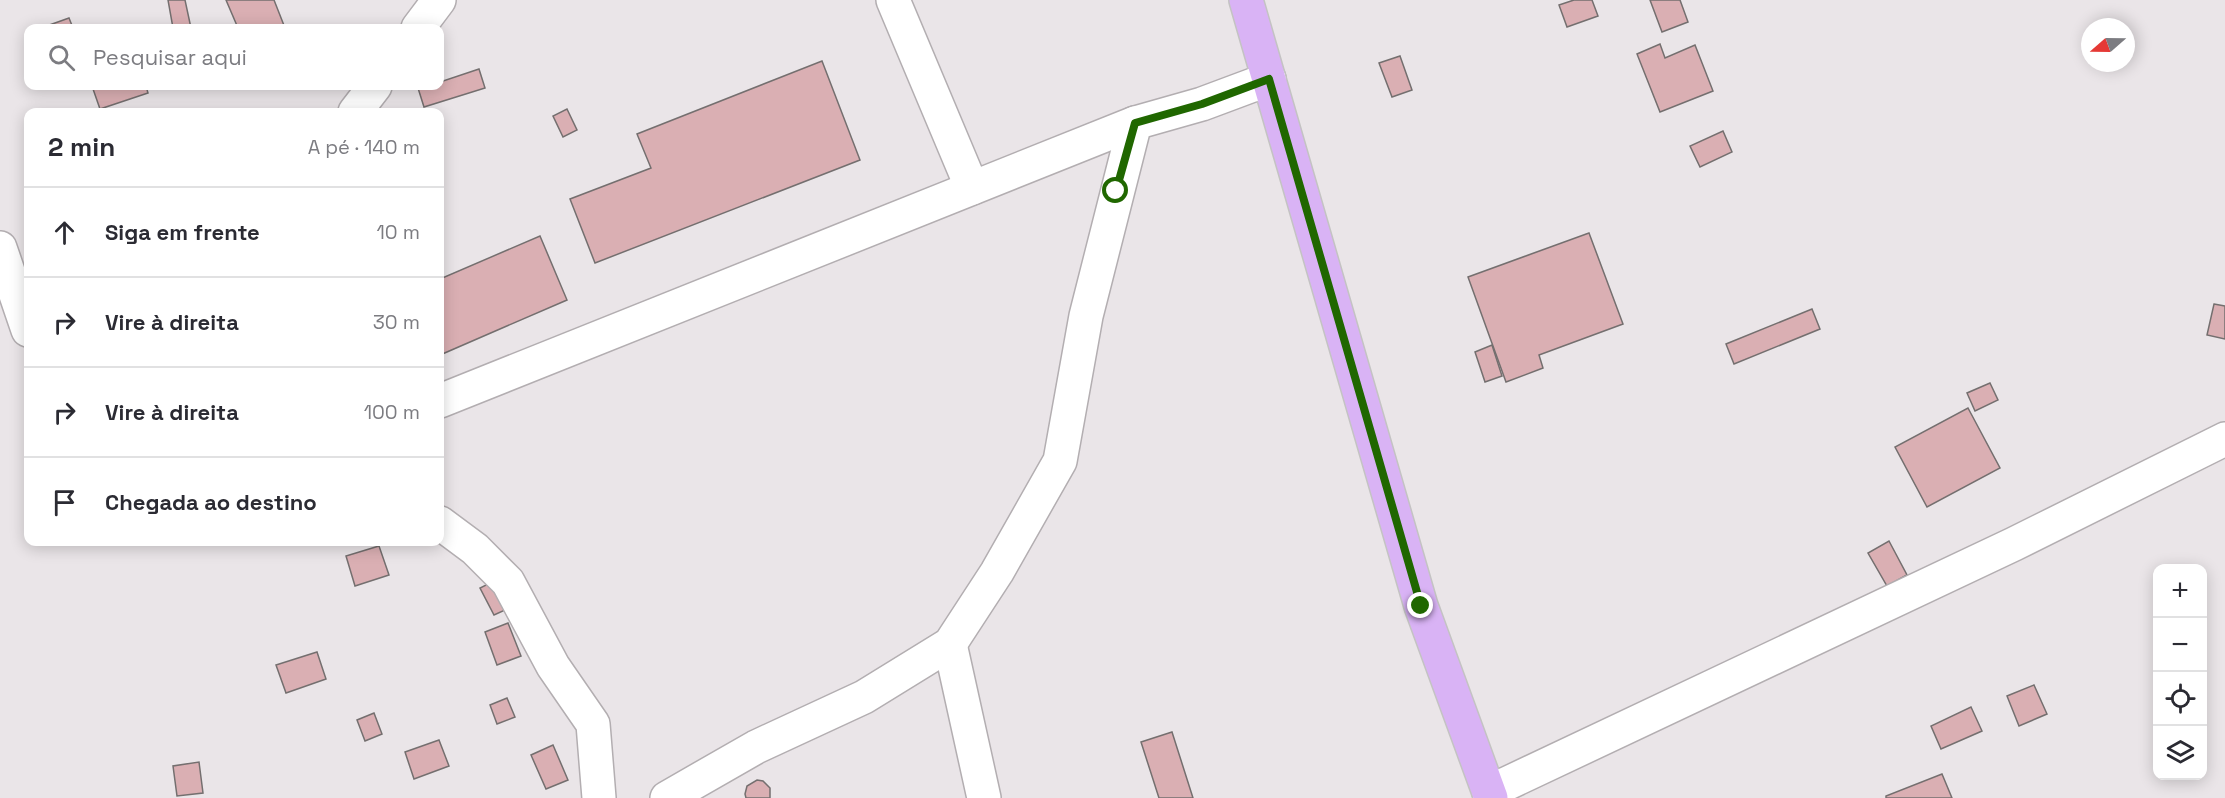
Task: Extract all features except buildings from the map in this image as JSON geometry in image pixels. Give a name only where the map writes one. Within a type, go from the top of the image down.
[{"type":"main road","points":[[1246,0],[1421,606],[1490,795]]},
{"type":"street","points":[[421,24],[439,0]]},
{"type":"street","points":[[893,0],[972,188]]},
{"type":"street","points":[[444,399],[1135,123],[1202,104],[1269,79]]},
{"type":"street","points":[[358,108],[372,90]]},
{"type":"street","points":[[667,798],[756,747],[864,697],[950,644],[997,572],[1060,461],[1086,316],[1135,123]]},
{"type":"street","points":[[0,248],[24,318]]},
{"type":"street","points":[[1490,795],[2225,439]]},
{"type":"street","points":[[444,526],[475,549],[508,582],[553,666],[593,724],[599,798]]},
{"type":"street","points":[[950,644],[984,798]]},
{"type":"route","points":[[1116,191],[1135,123],[1202,104],[1269,79],[1421,606]]}]
